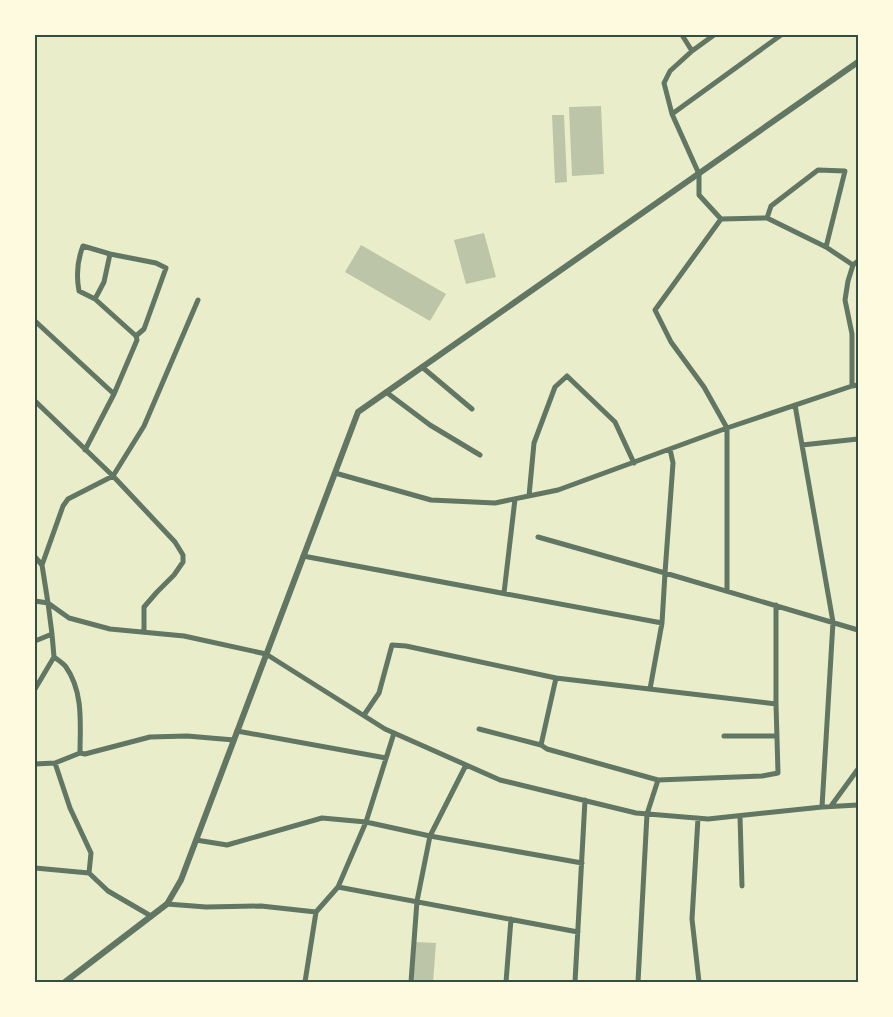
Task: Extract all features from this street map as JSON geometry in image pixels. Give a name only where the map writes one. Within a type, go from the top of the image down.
[{"type":"street","points":[[682,35],[692,51]]},
{"type":"street","points":[[714,35],[670,70],[664,83],[672,114],[699,174],[699,195],[721,219],[767,218],[826,247],[852,265]]},
{"type":"street","points":[[672,114],[781,35]]},
{"type":"street","points":[[65,982],[167,904],[181,880],[358,412],[858,62]]},
{"type":"street","points":[[767,218],[771,206],[818,170],[845,171],[826,247]]},
{"type":"street","points":[[721,219],[655,310],[671,342],[704,387],[727,428],[727,591]]},
{"type":"street","points":[[85,450],[114,394],[137,340],[136,336],[95,299],[79,291],[76,278],[78,257],[82,246],[110,254],[156,263],[166,268],[144,329],[136,336]]},
{"type":"street","points":[[95,299],[104,282],[110,254]]},
{"type":"street","points":[[852,386],[855,334],[845,300],[852,265],[858,261]]},
{"type":"street","points":[[35,689],[54,657],[42,565],[63,506],[68,499],[113,476],[144,426],[198,300]]},
{"type":"street","points":[[35,321],[114,394]]},
{"type":"street","points":[[422,367],[472,409]]},
{"type":"street","points":[[529,496],[534,443],[555,387],[567,376],[615,422],[634,463]]},
{"type":"street","points":[[335,473],[431,500],[495,503],[558,490],[727,428],[858,385]]},
{"type":"street","points":[[386,392],[430,425],[480,455]]},
{"type":"street","points":[[35,401],[113,476],[174,542],[183,555],[183,562],[174,575],[144,607],[144,632]]},
{"type":"street","points":[[794,405],[833,622],[822,807]]},
{"type":"street","points":[[802,445],[858,439]]},
{"type":"street","points":[[650,689],[662,623],[673,463],[670,450]]},
{"type":"street","points":[[504,593],[515,499]]},
{"type":"street","points":[[538,537],[858,630]]},
{"type":"street","points":[[303,556],[662,623]]},
{"type":"street","points":[[35,557],[42,565]]},
{"type":"street","points":[[35,601],[48,602],[69,618],[110,629],[184,636],[266,654],[385,729],[500,780],[636,812],[708,819],[831,806],[858,805]]},
{"type":"street","points":[[479,729],[541,745],[547,749],[658,780],[762,776],[778,773],[776,605]]},
{"type":"street","points":[[35,640],[52,634]]},
{"type":"street","points":[[364,715],[379,693],[392,645],[406,646],[556,678],[776,704]]},
{"type":"street","points":[[54,657],[66,666],[80,703],[80,753]]},
{"type":"street","points":[[541,745],[556,678]]},
{"type":"street","points":[[237,731],[386,758]]},
{"type":"street","points":[[306,982],[316,912],[338,887],[366,822],[394,733]]},
{"type":"street","points":[[35,764],[55,763],[80,753],[85,754],[150,737],[187,736],[234,740]]},
{"type":"street","points":[[724,736],[777,736]]},
{"type":"street","points":[[55,763],[70,808],[91,853],[89,873]]},
{"type":"street","points":[[411,982],[417,901],[430,836],[466,765]]},
{"type":"street","points":[[831,806],[858,769]]},
{"type":"street","points":[[638,982],[647,814],[658,780]]},
{"type":"street","points":[[575,982],[585,800]]},
{"type":"street","points":[[740,816],[742,886]]},
{"type":"street","points":[[196,840],[227,845],[322,818],[366,822],[430,836],[582,863]]},
{"type":"street","points":[[698,818],[692,919],[699,982]]},
{"type":"street","points":[[35,868],[89,873],[108,891],[152,916]]},
{"type":"street","points":[[338,887],[578,932]]},
{"type":"street","points":[[167,904],[206,907],[261,906],[316,912]]},
{"type":"street","points":[[506,982],[511,919]]},
{"type":"building","points":[[601,106],[604,174],[572,176],[569,107]]},
{"type":"building","points":[[552,115],[564,115],[567,182],[555,183]]},
{"type":"building","points":[[484,233],[496,277],[466,284],[454,240]]},
{"type":"building","points":[[361,245],[446,294],[430,321],[345,272]]},
{"type":"building","points":[[416,942],[436,943],[433,982],[413,982]]}]
